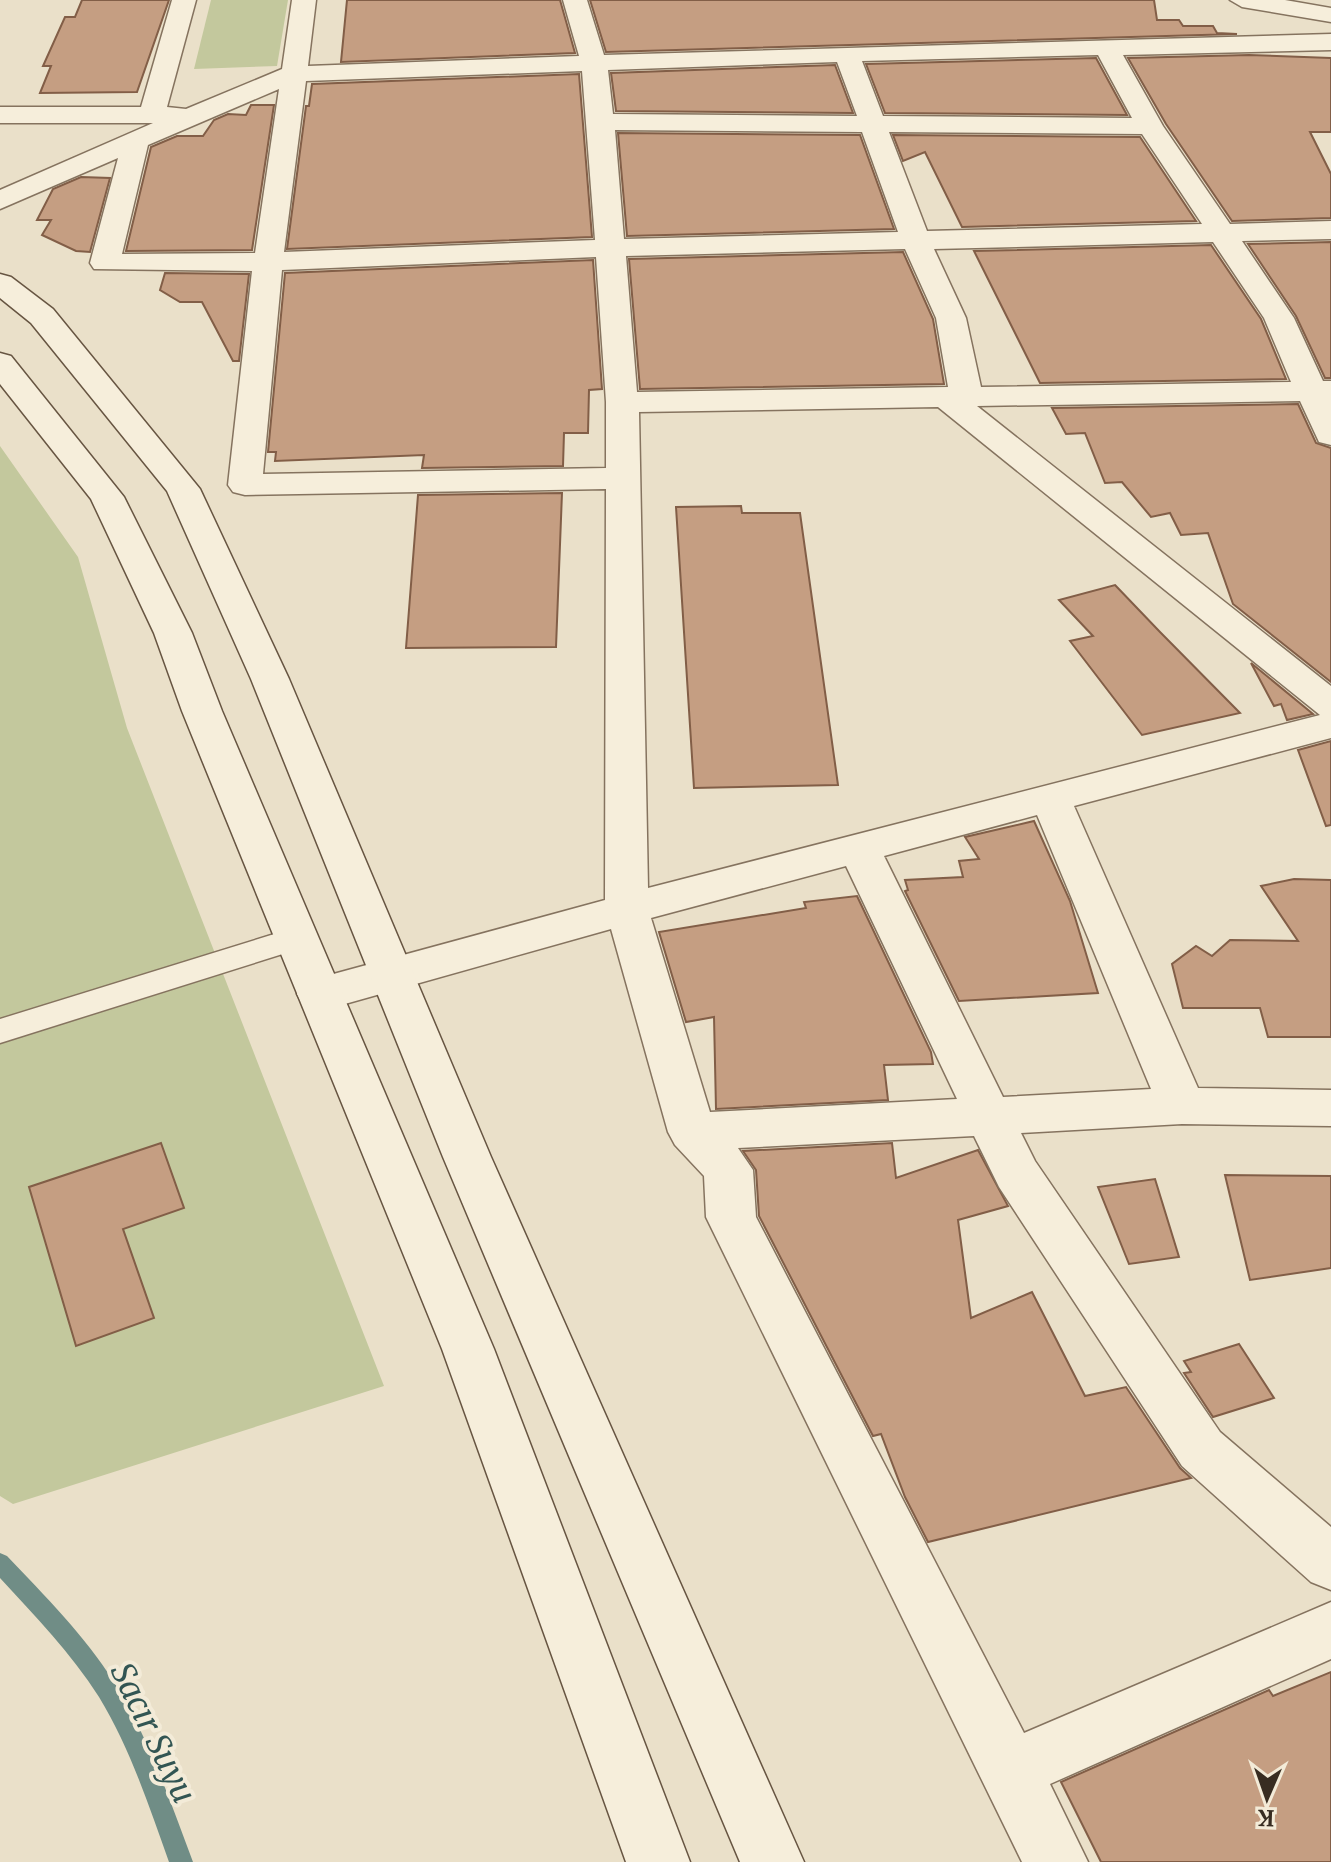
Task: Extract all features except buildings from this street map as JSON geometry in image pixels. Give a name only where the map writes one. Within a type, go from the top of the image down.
[{"type":"street","points":[[152,114],[184,0]]},
{"type":"street","points":[[304,0],[257,345],[245,485],[621,478]]},
{"type":"street","points":[[575,0],[594,64],[601,122],[622,402],[627,909],[692,1132],[728,1170],[731,1217],[1056,1862]]},
{"type":"street","points":[[1242,0],[1331,15]]},
{"type":"street","points":[[0,200],[293,74],[847,54],[1331,42]]},
{"type":"street","points":[[1107,48],[1150,126],[1279,318],[1322,392],[1331,435]]},
{"type":"street","points":[[847,54],[916,241],[951,318],[958,399],[1331,706]]},
{"type":"street","points":[[0,115],[195,115]]},
{"type":"street","points":[[601,122],[1150,126]]},
{"type":"street","points":[[136,140],[105,263],[269,262],[610,248],[1331,230]]},
{"type":"street","points":[[0,283],[42,316],[183,489],[270,679],[467,1157],[772,1862]]},
{"type":"street","points":[[0,363],[107,497],[141,562],[468,1349],[658,1862]]},
{"type":"street","points":[[622,402],[1322,392]]},
{"type":"street","points":[[320,994],[627,909],[1331,725]]},
{"type":"street","points":[[1051,799],[1182,1106]]},
{"type":"street","points":[[859,849],[1016,1173],[1201,1449],[1331,1563]]},
{"type":"street","points":[[692,1132],[990,1119],[1182,1106],[1331,1108]]},
{"type":"street","points":[[1009,1771],[1331,1630]]},
{"type":"lane","points":[[0,1031],[297,938]]},
{"type":"green space","points":[[211,0],[288,0],[277,66],[194,69]]},
{"type":"green space","points":[[0,446],[78,557],[127,728],[384,1386],[13,1504],[0,1496]]},
{"type":"waterway","name":"Sacır Suyu","points":[[0,1563],[69,1639],[106,1689],[138,1751],[181,1862]]}]
